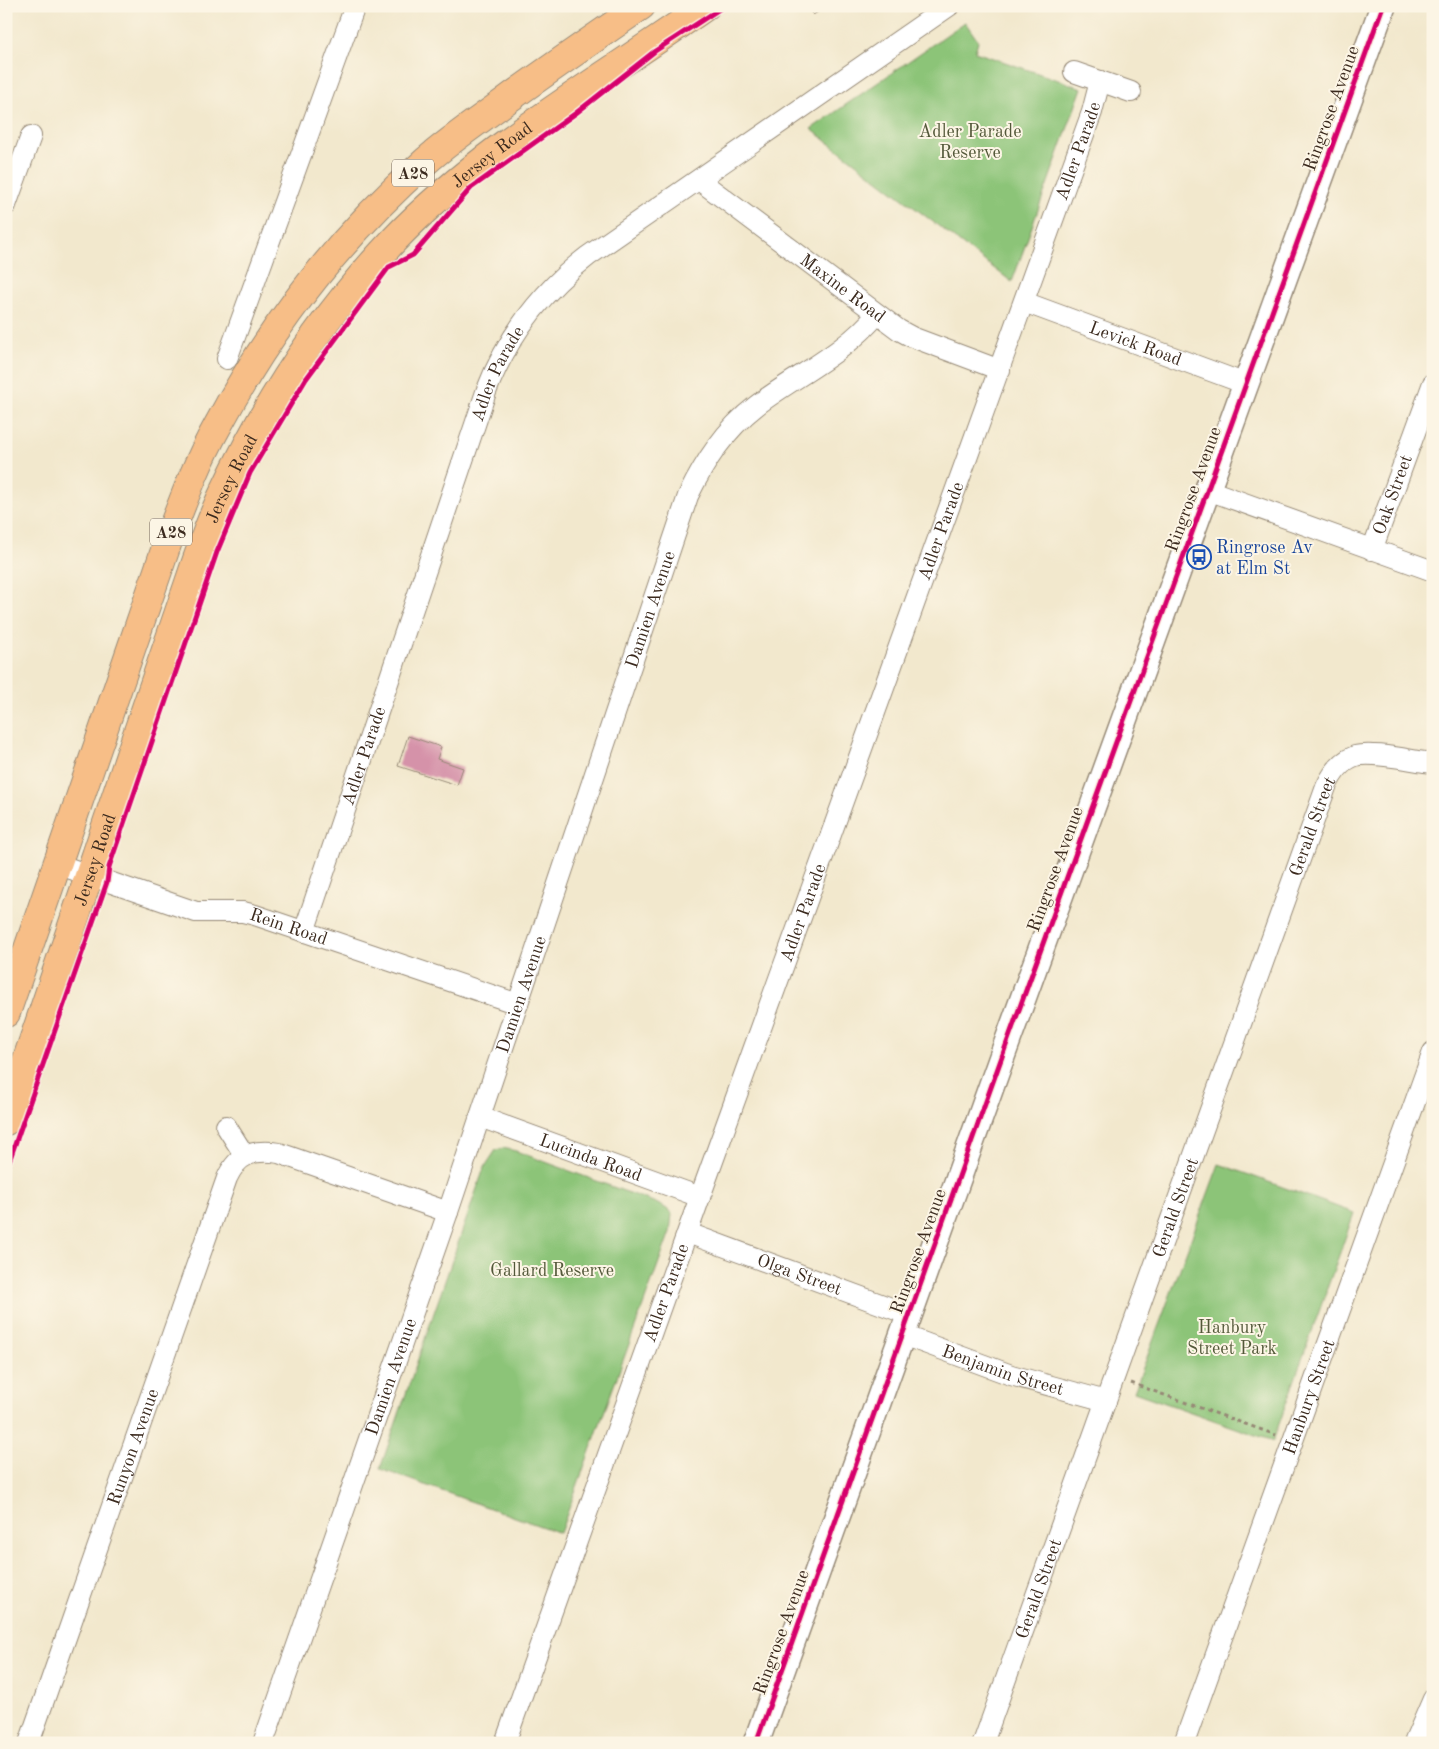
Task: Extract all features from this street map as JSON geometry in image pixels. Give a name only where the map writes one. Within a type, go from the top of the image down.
[{"type":"highway","name":"Jersey Road","points":[[6,1013],[190,482],[220,421],[272,334],[309,284],[362,223],[427,160],[467,128],[641,6]]},
{"type":"highway","name":"Jersey Road","points":[[6,1121],[158,672],[214,516],[250,441],[304,349],[358,279],[442,195],[513,139],[706,6]]},
{"type":"street","points":[[227,358],[354,6]]},
{"type":"street","name":"Adler Parade","points":[[304,932],[483,402],[499,361],[513,336],[535,306],[565,274],[588,256],[949,6]]},
{"type":"street","name":"Ringrose Avenue","points":[[756,1743],[1383,6]]},
{"type":"street","name":"Adler Parade","points":[[1074,72],[1131,92]]},
{"type":"street","name":"Adler Parade","points":[[505,1743],[700,1197],[1000,370],[1092,112],[1100,81]]},
{"type":"street","points":[[6,205],[31,136]]},
{"type":"street","name":"Maxine Road","points":[[699,180],[905,334],[1000,370]]},
{"type":"street","name":"Levick Road","points":[[1024,302],[1246,384]]},
{"type":"street","name":"Damien Avenue","points":[[263,1743],[448,1212],[688,496],[704,465],[726,435],[745,416],[858,335],[876,314]]},
{"type":"street","name":"Oak Street","points":[[1372,550],[1433,383]]},
{"type":"street","points":[[1208,490],[1433,571]]},
{"type":"street","name":"Gerald Street","points":[[982,1743],[1329,780],[1346,761],[1356,756],[1378,756],[1433,763]]},
{"type":"street","name":"Rein Road","points":[[57,864],[196,912],[243,912],[518,1004]]},
{"type":"street","name":"Hanbury Street","points":[[1184,1743],[1433,1052]]},
{"type":"street","name":"Lucinda Road","points":[[480,1118],[700,1197]]},
{"type":"street","points":[[226,1126],[245,1156],[262,1152],[278,1153],[448,1212]]},
{"type":"street","name":"Runyon Avenue","points":[[29,1743],[227,1178],[235,1163],[245,1156]]},
{"type":"street","name":"Olga Street","points":[[688,1233],[906,1325]]},
{"type":"street","name":"Benjamin Street","points":[[906,1325],[1011,1375],[1106,1401]]},
{"type":"street","points":[[1414,1743],[1433,1699]]},
{"type":"path","points":[[1114,1377],[1293,1442]]},
{"type":"green space","name":"Adler Parade Reserve","points":[[965,22],[978,41],[975,52],[1082,88],[1012,282],[811,129]]},
{"type":"green space","name":"Gallard Reserve","points":[[503,1148],[516,1151],[656,1203],[672,1214],[670,1232],[560,1533],[380,1469],[484,1168],[496,1150]]},
{"type":"green space","name":"Hanbury Street Park","points":[[1219,1164],[1354,1213],[1273,1441],[1134,1392]]},
{"type":"building","points":[[807,6],[819,6],[821,10],[813,15]]},
{"type":"building","points":[[408,736],[441,747],[437,759],[463,768],[457,785],[398,766]]},
{"type":"cycle path","points":[[6,1170],[107,882],[109,867],[217,552],[250,473],[306,379],[389,267],[413,255],[471,188],[576,113],[655,51],[724,6]]},
{"type":"cycle path","points":[[756,1743],[1004,1051],[1383,6]]},
{"type":"place","name":"Ringrose Av at Elm St","points":[[1199,557]]}]
